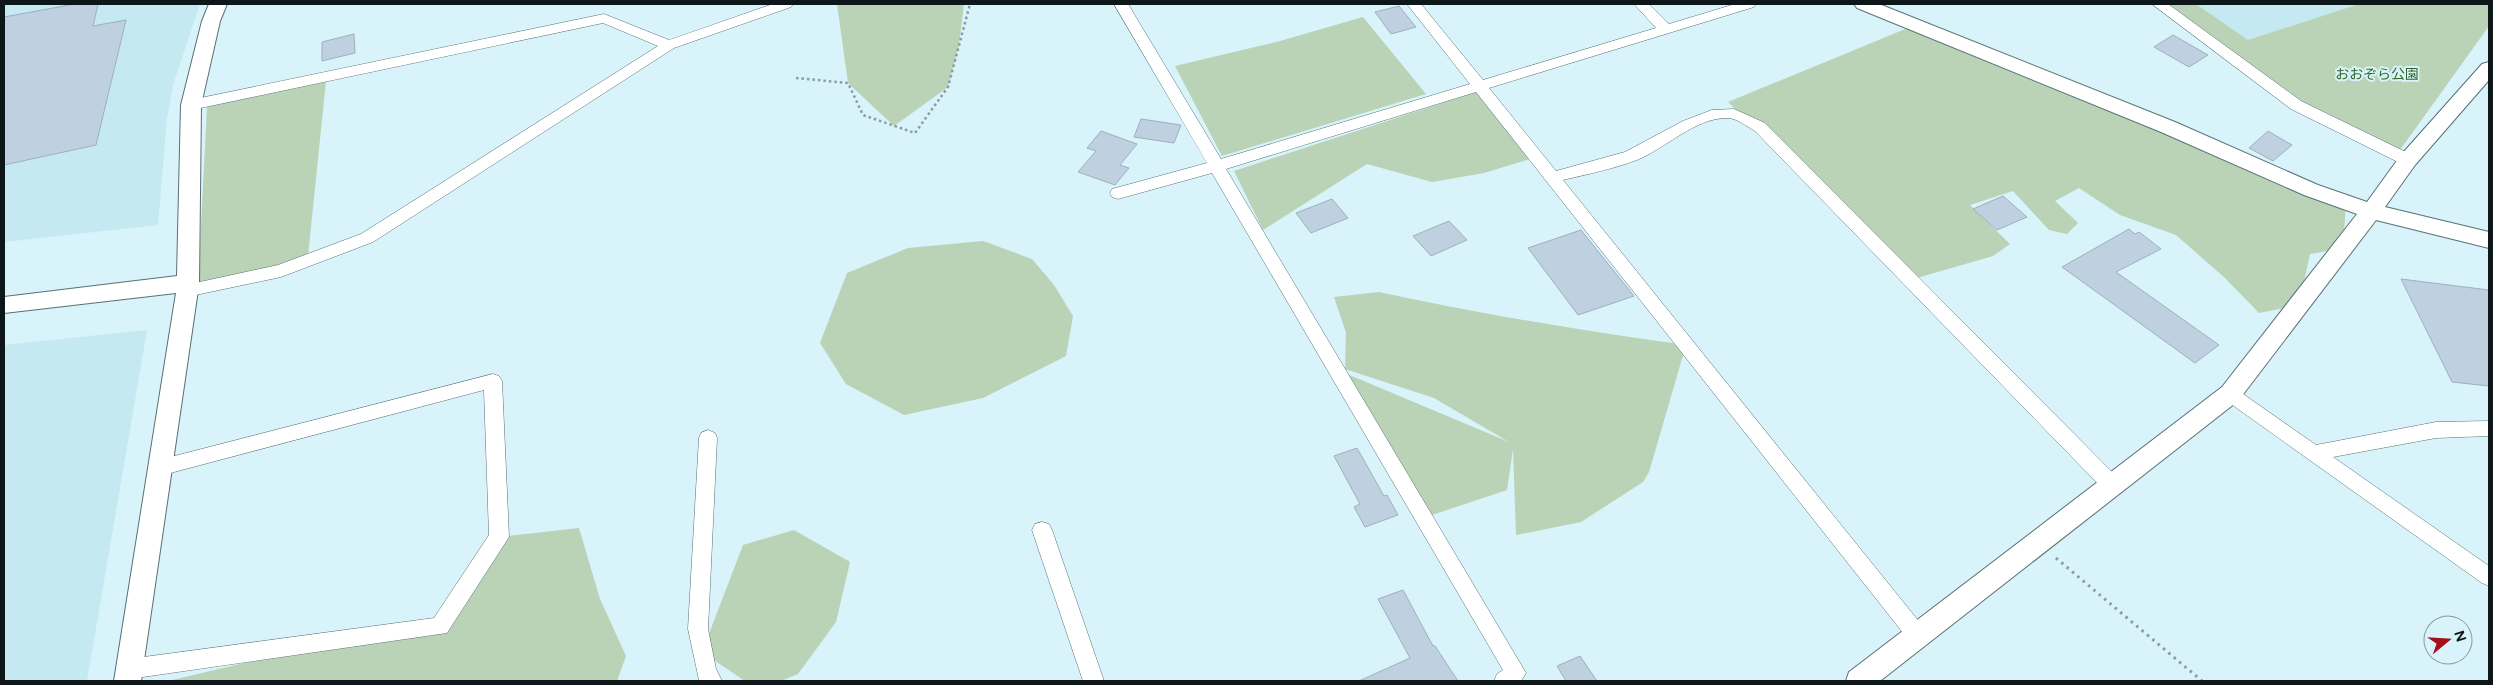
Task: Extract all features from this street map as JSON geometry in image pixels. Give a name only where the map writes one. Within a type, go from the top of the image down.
[{"type":"street","points":[[159,468],[493,381],[499,537],[440,626],[128,675],[159,468],[187,287],[191,105],[211,21],[218,4]]},
{"type":"street","points":[[4,305],[187,287],[281,271],[367,238],[669,45],[786,4]]},
{"type":"street","points":[[1121,4],[1516,673],[1504,681]]},
{"type":"street","points":[[1414,4],[1918,636]]},
{"type":"street","points":[[1641,4],[1666,29]]},
{"type":"street","points":[[1118,194],[1750,4]]},
{"type":"street","points":[[1863,4],[2168,127],[2311,190],[2372,211],[2489,240]]},
{"type":"street","points":[[2159,4],[2296,105],[2408,160]]},
{"type":"street","points":[[191,105],[581,21],[604,18],[669,45]]},
{"type":"street","points":[[1859,681],[2230,394],[2372,211],[2408,160],[2489,68]]},
{"type":"street","points":[[1553,177],[1630,157],[1654,146],[1691,124],[1727,112],[1740,116],[1760,127],[2112,485]]},
{"type":"street","points":[[2230,394],[2489,577]]},
{"type":"street","points":[[2312,453],[2436,430],[2489,428]]},
{"type":"street","points":[[708,438],[698,629],[706,673],[712,681]]},
{"type":"street","points":[[1042,530],[1094,681]]},
{"type":"path","points":[[796,78],[848,83],[863,114],[915,133],[948,86],[970,4]]},
{"type":"path","points":[[2038,543],[2202,681]]},
{"type":"shaded area","points":[[4,4],[200,4],[173,85],[167,119],[158,225],[4,242]]},
{"type":"shaded area","points":[[2196,4],[2359,4],[2248,40]]},
{"type":"shaded area","points":[[147,330],[87,681],[4,681],[4,345]]},
{"type":"green space","points":[[837,4],[964,4],[959,45],[948,87],[894,126],[848,83]]},
{"type":"green space","name":"おおぞら公園","points":[[2161,4],[2196,4],[2248,40],[2359,4],[2489,4],[2489,26],[2400,150],[2285,97]]},
{"type":"green space","points":[[1363,17],[1426,94],[1222,156],[1175,66],[1280,41]]},
{"type":"green space","points":[[1915,25],[2284,186],[2346,202],[2343,248],[2310,254],[2299,305],[2259,313],[2225,278],[2176,235],[2120,215],[2079,188],[2055,201],[2078,223],[2067,234],[2049,230],[2013,191],[1970,205],[2010,244],[1993,256],[1903,282],[1876,245],[1728,102]]},
{"type":"green space","points":[[326,81],[308,256],[269,273],[198,284],[207,107]]},
{"type":"green space","points":[[1476,92],[1537,157],[1484,173],[1432,182],[1367,164],[1263,230],[1234,171]]},
{"type":"green space","points":[[983,241],[1032,259],[1054,285],[1073,316],[1066,356],[983,398],[904,415],[846,384],[820,343],[847,273],[908,248]]},
{"type":"green space","points":[[1379,292],[1532,322],[1686,345],[1649,472],[1643,482],[1581,522],[1516,535],[1513,449],[1507,490],[1432,515],[1347,374],[1509,442],[1434,398],[1345,369],[1346,333],[1334,297]]},
{"type":"green space","points":[[579,528],[600,599],[626,656],[617,681],[168,681],[351,638],[440,626],[499,537]]},
{"type":"green space","points":[[794,530],[850,562],[836,622],[798,674],[781,681],[745,681],[702,652],[743,545]]},
{"type":"building","points":[[75,4],[98,4],[93,26],[126,20],[96,145],[4,165],[4,17]]},
{"type":"building","points":[[1399,6],[1416,27],[1391,34],[1375,12]]},
{"type":"building","points":[[354,34],[355,53],[322,61],[322,42]]},
{"type":"building","points":[[2173,35],[2208,55],[2189,67],[2154,47]]},
{"type":"building","points":[[1141,119],[1181,125],[1174,143],[1134,137]]},
{"type":"building","points":[[1101,131],[1137,144],[1120,165],[1129,168],[1115,185],[1078,172],[1096,151],[1087,148]]},
{"type":"building","points":[[2268,131],[2292,145],[2273,161],[2249,148]]},
{"type":"building","points":[[2003,196],[2027,217],[1997,230],[1973,209]]},
{"type":"building","points":[[1332,199],[1348,218],[1311,233],[1296,213]]},
{"type":"building","points":[[1449,221],[1467,240],[1431,256],[1413,236]]},
{"type":"building","points":[[2129,229],[2135,234],[2139,232],[2161,249],[2116,272],[2219,345],[2195,363],[2062,267]]},
{"type":"building","points":[[1581,230],[1634,296],[1578,315],[1528,248]]},
{"type":"building","points":[[2401,279],[2489,290],[2489,386],[2452,382]]},
{"type":"building","points":[[1357,448],[1384,496],[1387,495],[1398,515],[1365,527],[1354,507],[1360,504],[1334,456]]},
{"type":"building","points":[[1403,590],[1433,646],[1435,646],[1458,681],[1359,681],[1410,658],[1378,599]]},
{"type":"building","points":[[1580,656],[1597,681],[1566,681],[1557,666]]}]
